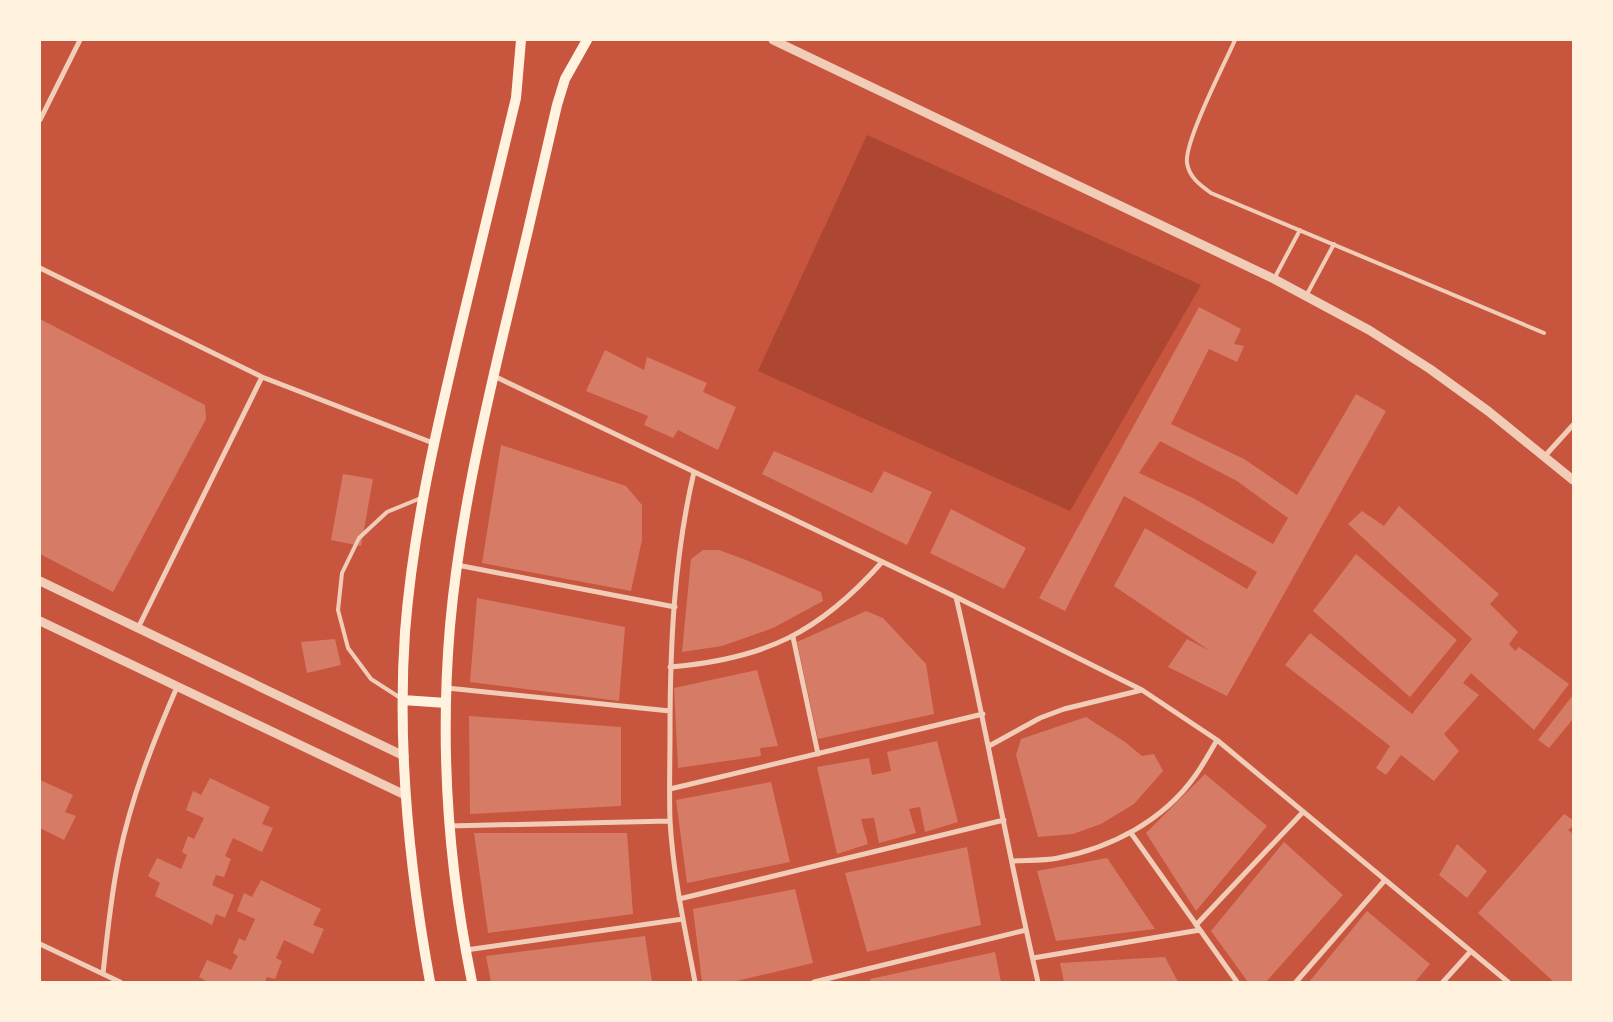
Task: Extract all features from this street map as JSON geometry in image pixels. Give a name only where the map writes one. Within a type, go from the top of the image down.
[{"type":"main road","points":[[430,982],[412,865],[405,795],[403,700],[405,632],[412,564],[433,443],[516,98],[521,40]]},
{"type":"main road","points":[[472,982],[465,950],[449,826],[446,703],[450,626],[457,564],[474,469],[494,376],[557,105],[565,79],[587,40]]},
{"type":"main road","points":[[403,700],[446,703]]},
{"type":"street","points":[[40,120],[80,40]]},
{"type":"street","points":[[773,40],[1274,279],[1369,330],[1430,369],[1488,411],[1573,480]]},
{"type":"street","points":[[40,268],[262,377],[433,443]]},
{"type":"street","points":[[494,376],[956,597],[1142,690],[1217,740],[1508,982]]},
{"type":"street","points":[[138,628],[262,377]]},
{"type":"street","points":[[1544,456],[1573,425]]},
{"type":"street","points":[[694,472],[681,539],[670,667],[670,821],[679,899],[694,982]]},
{"type":"street","points":[[670,667],[713,664],[754,653],[793,637],[826,616],[856,591],[882,562]]},
{"type":"street","points":[[457,564],[675,607]]},
{"type":"street","points":[[40,581],[404,756]]},
{"type":"street","points":[[956,597],[983,714],[1038,982]]},
{"type":"street","points":[[40,621],[405,795]]},
{"type":"street","points":[[793,637],[818,754]]},
{"type":"street","points":[[103,974],[109,915],[119,856],[134,798],[150,751],[177,687]]},
{"type":"street","points":[[447,688],[670,711]]},
{"type":"street","points":[[989,746],[1040,718],[1064,709],[1142,690]]},
{"type":"street","points":[[670,789],[983,714]]},
{"type":"street","points":[[1012,861],[1056,859],[1095,849],[1132,833],[1166,808],[1178,796],[1195,776],[1217,740]]},
{"type":"street","points":[[1196,925],[1303,812]]},
{"type":"street","points":[[679,899],[1004,820]]},
{"type":"street","points":[[449,826],[670,821]]},
{"type":"street","points":[[1132,833],[1237,982]]},
{"type":"street","points":[[1296,982],[1385,880]]},
{"type":"street","points":[[465,950],[683,919]]},
{"type":"street","points":[[814,982],[1026,930]]},
{"type":"street","points":[[1033,958],[1200,930]]},
{"type":"street","points":[[40,944],[120,982]]},
{"type":"street","points":[[1444,982],[1471,951]]},
{"type":"lane","points":[[1236,40],[1189,144],[1187,163],[1195,181],[1210,192],[1544,333]]},
{"type":"lane","points":[[1274,279],[1300,230]]},
{"type":"lane","points":[[1306,296],[1334,244]]},
{"type":"lane","points":[[403,700],[371,679],[348,648],[338,610],[342,572],[359,538],[387,512],[423,497]]},
{"type":"shaded area","points":[[867,135],[1201,285],[1070,511],[758,371]]},
{"type":"building","points":[[1199,307],[1241,329],[1234,344],[1244,346],[1237,362],[1209,349],[1171,424],[1244,459],[1297,495],[1356,394],[1386,411],[1227,696],[1168,667],[1187,639],[1210,651],[1114,586],[1145,528],[1247,589],[1257,572],[1124,496],[1065,611],[1039,598]],"holes":[[[1160,441],[1237,481],[1288,518],[1273,544],[1193,498],[1139,473]]]},
{"type":"building","points":[[40,319],[205,405],[206,419],[113,592],[40,554]]},
{"type":"building","points":[[605,350],[644,370],[647,357],[707,383],[703,392],[736,407],[718,450],[678,430],[673,438],[644,425],[648,416],[586,391]]},
{"type":"building","points":[[501,445],[626,486],[642,505],[642,540],[631,591],[482,563]]},
{"type":"building","points":[[774,451],[872,493],[884,471],[932,492],[907,545],[762,474]]},
{"type":"building","points":[[343,474],[373,479],[361,546],[331,540]]},
{"type":"building","points":[[1399,506],[1499,594],[1490,604],[1518,632],[1509,644],[1515,651],[1519,647],[1569,684],[1534,730],[1471,673],[1463,683],[1479,695],[1444,734],[1459,751],[1434,781],[1401,755],[1386,775],[1376,768],[1390,746],[1285,665],[1310,633],[1412,714],[1472,639],[1348,524],[1362,511],[1384,526]]},
{"type":"building","points":[[951,509],[1026,548],[1004,589],[930,553]]},
{"type":"building","points":[[703,550],[719,550],[746,560],[821,592],[823,601],[773,628],[722,646],[682,652],[691,559]]},
{"type":"building","points":[[1356,554],[1457,640],[1410,697],[1313,611]]},
{"type":"building","points":[[477,598],[625,627],[619,701],[470,682]]},
{"type":"building","points":[[866,611],[883,618],[926,664],[934,714],[818,739],[797,642]]},
{"type":"building","points":[[335,639],[341,665],[307,673],[301,642]]},
{"type":"building","points":[[757,670],[778,746],[760,748],[761,756],[678,768],[674,688]]},
{"type":"building","points":[[1573,695],[1573,719],[1549,748],[1538,740]]},
{"type":"building","points":[[469,716],[621,727],[621,806],[470,814]]},
{"type":"building","points":[[1086,717],[1125,742],[1142,756],[1154,754],[1163,771],[1134,804],[1101,824],[1073,834],[1038,837],[1016,755],[1021,739]]},
{"type":"building","points":[[937,741],[958,822],[925,832],[920,807],[909,809],[916,833],[879,843],[874,818],[861,819],[868,844],[837,854],[817,767],[869,758],[872,775],[891,771],[887,752]]},
{"type":"building","points":[[1205,774],[1267,826],[1196,911],[1146,833]]},
{"type":"building","points":[[210,778],[270,807],[262,824],[273,828],[262,852],[233,838],[225,856],[231,859],[224,877],[216,875],[212,885],[234,895],[225,918],[216,914],[212,925],[155,896],[160,883],[148,876],[157,858],[181,869],[187,855],[182,852],[188,836],[194,839],[204,818],[186,810],[193,791],[201,795]]},
{"type":"building","points":[[40,780],[73,795],[65,812],[76,816],[64,840],[40,828]]},
{"type":"building","points":[[771,782],[790,862],[687,883],[676,800]]},
{"type":"building","points":[[1564,814],[1573,820],[1573,826],[1568,830],[1573,834],[1573,980],[1571,982],[1554,982],[1478,913]]},
{"type":"building","points":[[474,833],[627,833],[633,914],[488,933]]},
{"type":"building","points":[[1284,842],[1343,895],[1266,982],[1248,982],[1211,931]]},
{"type":"building","points":[[1457,844],[1487,871],[1467,898],[1439,875]]},
{"type":"building","points":[[967,847],[981,925],[867,952],[845,873]]},
{"type":"building","points":[[1107,858],[1155,929],[1056,941],[1037,871]]},
{"type":"building","points":[[261,880],[321,909],[313,925],[324,929],[313,954],[284,940],[276,958],[282,961],[275,979],[267,977],[265,982],[208,982],[199,977],[207,960],[231,970],[238,956],[233,953],[239,938],[245,941],[255,919],[237,911],[244,893],[252,897]]},
{"type":"building","points":[[795,889],[813,963],[732,982],[702,982],[693,909]]},
{"type":"building","points":[[1367,911],[1430,964],[1415,982],[1309,982]]},
{"type":"building","points":[[645,936],[652,982],[491,982],[486,956]]},
{"type":"building","points":[[995,952],[1001,982],[871,982],[870,979]]},
{"type":"building","points":[[1165,957],[1178,982],[1064,982],[1060,963]]}]
